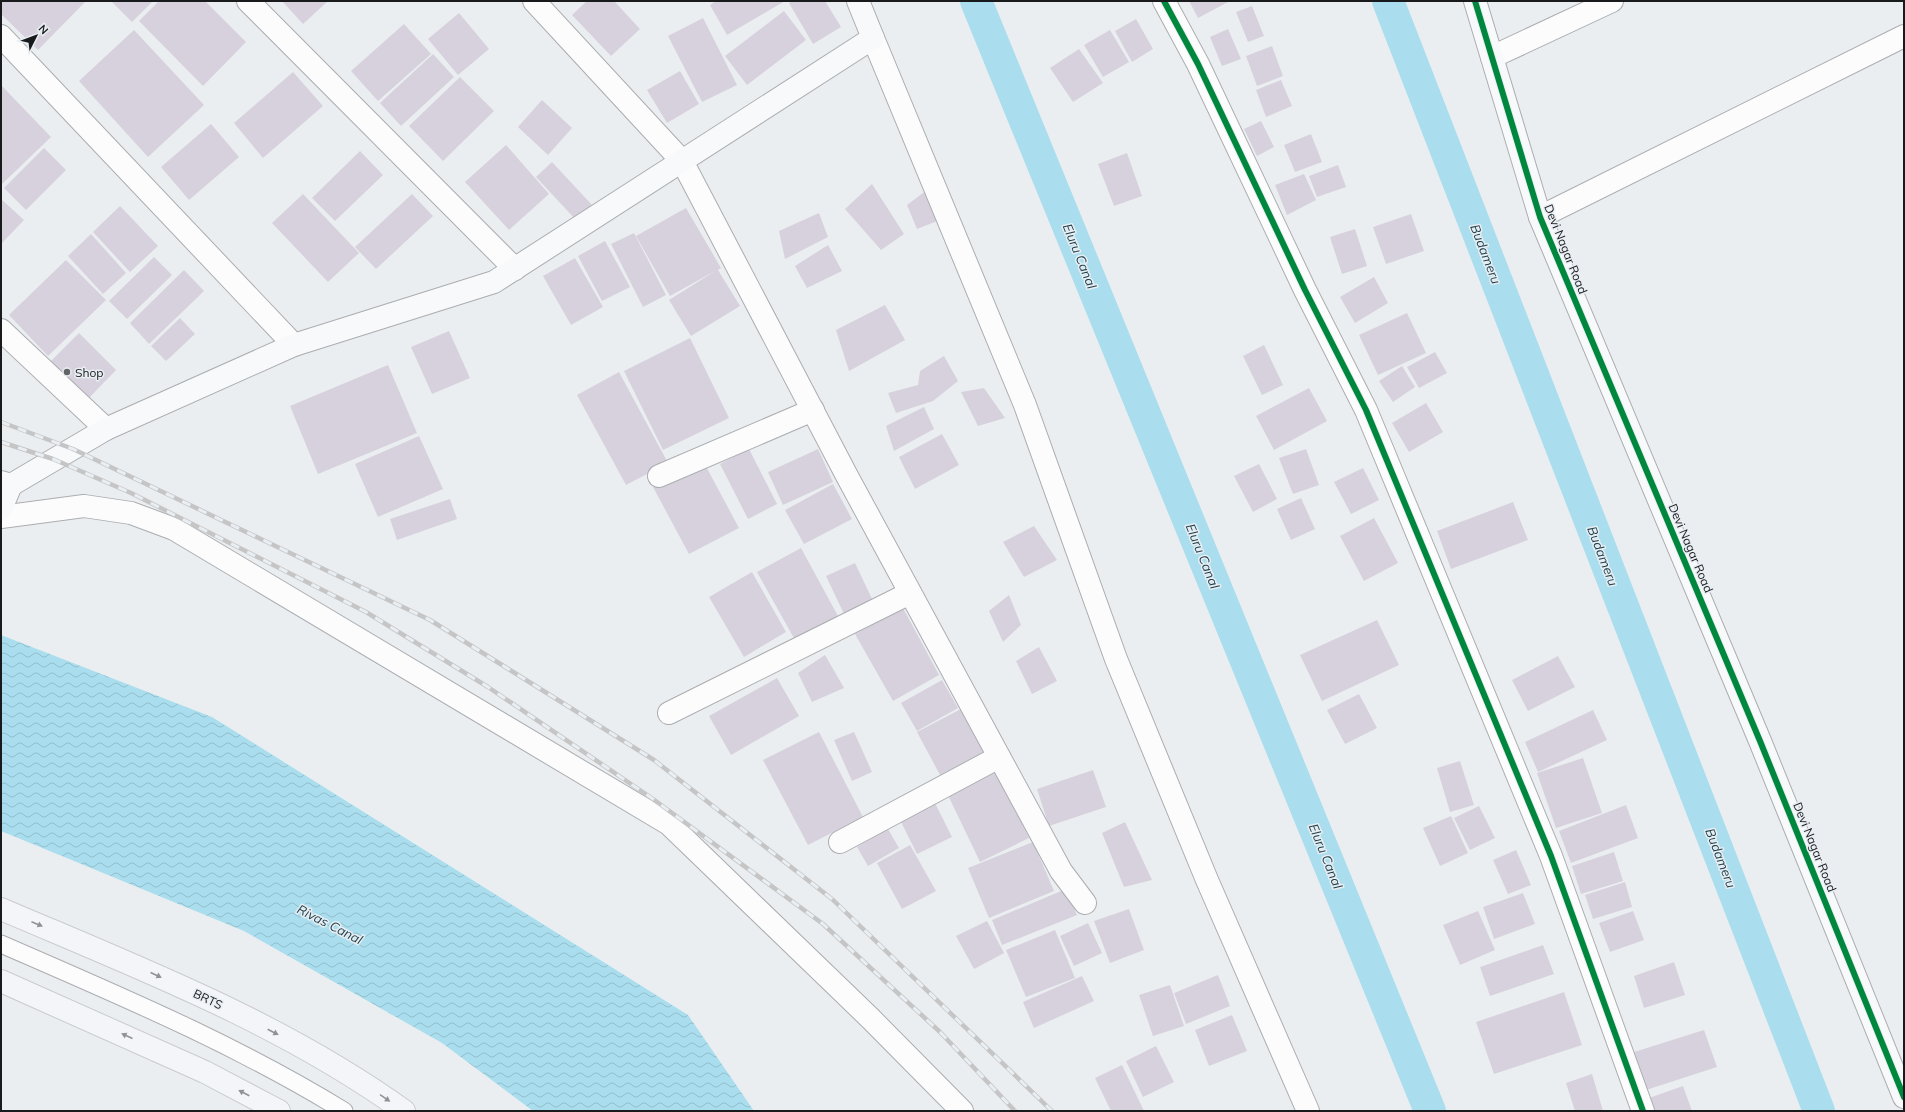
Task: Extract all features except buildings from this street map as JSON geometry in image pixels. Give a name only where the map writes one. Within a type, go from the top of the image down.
[{"type":"main road","name":"BRTS","points":[[1,909],[153,974],[234,1011],[313,1053],[404,1111]]},
{"type":"main road","points":[[1,982],[205,1072],[279,1111]]},
{"type":"street","points":[[248,1],[515,269]]},
{"type":"street","points":[[534,1],[682,161],[910,593],[999,757],[1061,871],[1085,903]]},
{"type":"street","points":[[858,1],[1025,405],[1116,659],[1207,880],[1308,1111]]},
{"type":"street","points":[[1164,1],[1198,64],[1305,290],[1366,410],[1551,856],[1643,1111]]},
{"type":"street","name":"Devi Nagar Road","points":[[1475,1],[1540,217],[1760,741],[1904,1097]]},
{"type":"street","points":[[1492,57],[1612,1]]},
{"type":"street","points":[[1,36],[294,345]]},
{"type":"street","points":[[1540,217],[1904,36]]},
{"type":"street","points":[[1,509],[6,483],[106,429],[294,345],[494,282],[873,38]]},
{"type":"street","points":[[1,330],[106,429]]},
{"type":"street","points":[[659,476],[813,410]]},
{"type":"street","points":[[1,517],[84,506],[131,513],[174,529],[669,824],[870,1019],[962,1111]]},
{"type":"street","points":[[669,712],[910,593]]},
{"type":"street","points":[[840,842],[999,757]]},
{"type":"lane","points":[[1,944],[219,1041],[295,1081],[344,1111]]},
{"type":"water","name":"Rivas Canal","points":[[1,635],[212,717],[688,1015],[754,1111],[533,1111],[442,1043],[244,931],[1,831]]},
{"type":"waterway","name":"Eluru Canal","points":[[976,1],[1430,1111]]},
{"type":"waterway","name":"Budameru","points":[[1388,1],[1819,1111]]},
{"type":"railway","points":[[1,422],[73,449],[430,620],[654,760],[832,899],[1052,1111]]},
{"type":"railway","points":[[1,442],[53,459],[131,493],[366,612],[488,687],[653,799],[823,924],[940,1032],[1015,1111]]},
{"type":"cycle path","points":[[1164,1],[1198,64],[1305,290],[1366,410],[1551,856],[1643,1111]]},
{"type":"cycle path","points":[[1475,1],[1540,217],[1760,741],[1904,1097]]},
{"type":"place","name":"Shop","points":[[67,372]]}]
